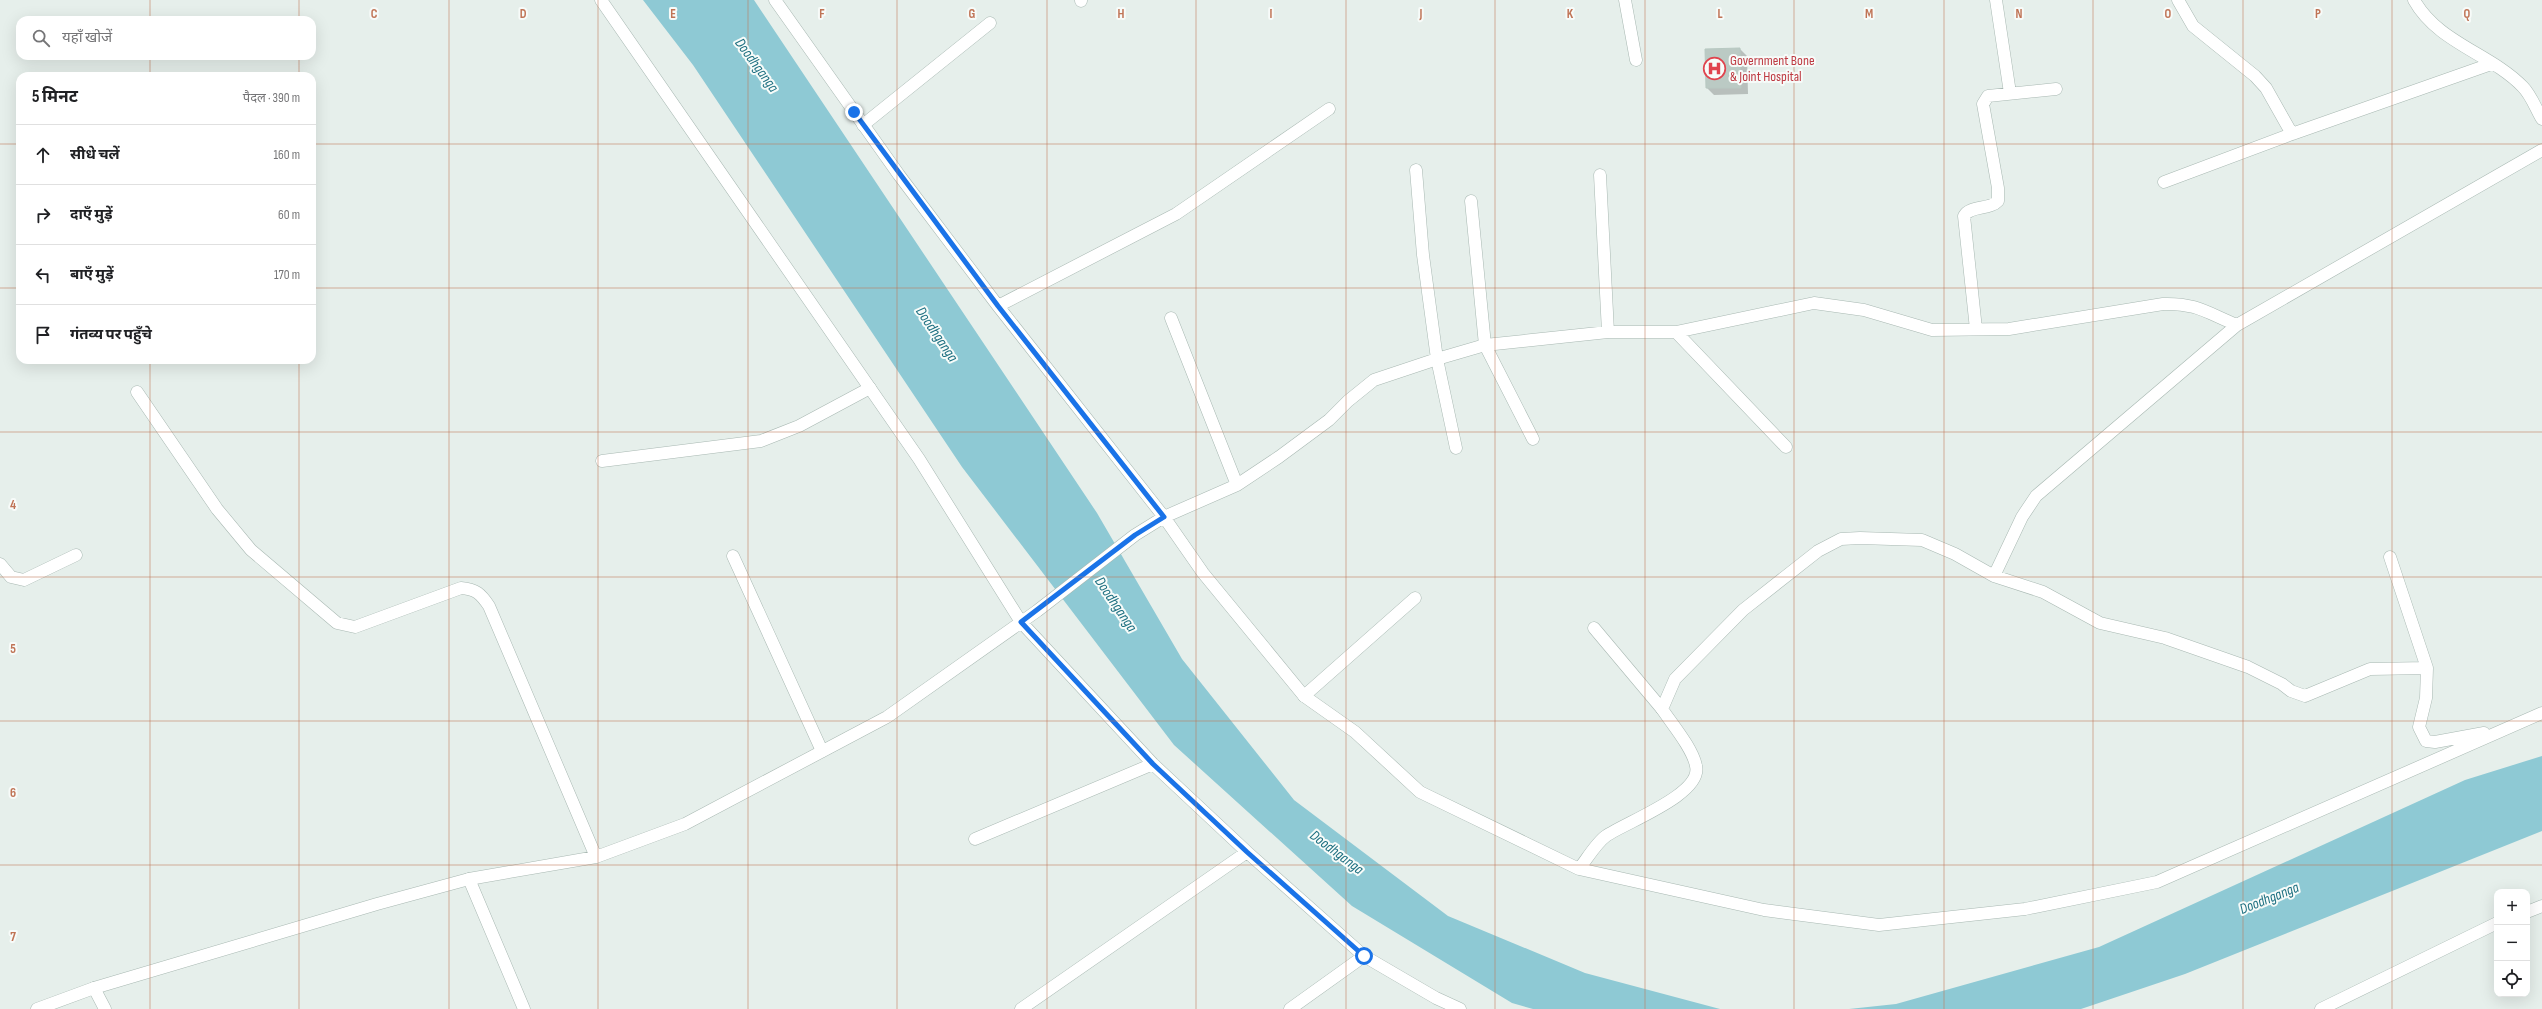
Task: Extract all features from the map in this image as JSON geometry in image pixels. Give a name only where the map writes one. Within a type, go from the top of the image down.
[{"type":"street","points":[[602,0],[919,459],[1021,622],[1153,764],[1247,852],[1364,956],[1436,998],[1460,1009]]},
{"type":"street","points":[[775,0],[863,125],[998,306],[1164,517],[1203,573],[1304,696],[1355,732],[1420,792],[1579,869],[1764,910],[1879,925],[2025,909],[2157,882],[2542,713]]},
{"type":"street","points":[[1625,0],[1636,60]]},
{"type":"street","points":[[1996,0],[2010,93]]},
{"type":"street","points":[[2178,0],[2193,26],[2256,76],[2266,88],[2292,134]]},
{"type":"street","points":[[2414,0],[2422,14],[2433,25],[2524,88],[2542,119]]},
{"type":"street","points":[[863,125],[990,23]]},
{"type":"street","points":[[2164,182],[2292,134],[2491,64]]},
{"type":"street","points":[[1976,329],[1964,216],[1969,211],[1994,205],[1998,201],[1998,188],[1983,104],[1988,96],[2056,89]]},
{"type":"street","points":[[998,306],[1176,214],[1329,109]]},
{"type":"street","points":[[1994,576],[2022,517],[2036,496],[2237,325],[2542,150]]},
{"type":"street","points":[[1416,170],[1422,256],[1437,359],[1456,448]]},
{"type":"street","points":[[1600,176],[1608,332]]},
{"type":"street","points":[[1471,201],[1485,345],[1533,439]]},
{"type":"street","points":[[37,1009],[94,988],[469,879],[596,856],[685,824],[887,717],[1037,611],[1135,535],[1164,517],[1237,485],[1329,420],[1348,401],[1374,380],[1437,359],[1485,345],[1608,332],[1676,332],[1814,303],[1864,310],[1932,330],[2009,329],[2163,304],[2184,303],[2197,306],[2237,325]]},
{"type":"street","points":[[1171,318],[1237,485]]},
{"type":"street","points":[[1676,332],[1786,447]]},
{"type":"street","points":[[602,461],[761,441],[799,426],[870,388]]},
{"type":"street","points":[[137,392],[217,509],[251,550],[337,623],[355,628],[461,588],[473,589],[481,594],[489,606],[596,856]]},
{"type":"street","points":[[1662,709],[1675,679],[1743,610],[1818,551],[1841,539],[1922,540],[1955,554],[1994,576],[2043,592],[2100,623],[2165,638],[2248,667],[2282,684],[2291,691],[2305,696],[2370,669],[2427,668]]},
{"type":"street","points":[[0,564],[11,576],[24,580],[76,555]]},
{"type":"street","points":[[733,556],[822,751]]},
{"type":"street","points":[[2390,557],[2427,668],[2426,698],[2418,727],[2426,741],[2435,742],[2505,729]]},
{"type":"street","points":[[1304,696],[1415,598]]},
{"type":"street","points":[[1579,869],[1605,837],[1684,792],[1695,780],[1697,767],[1662,709],[1594,628]]},
{"type":"street","points":[[975,839],[1153,764]]},
{"type":"street","points":[[1021,1009],[1247,852]]},
{"type":"street","points":[[469,879],[524,1009]]},
{"type":"street","points":[[2530,911],[2542,906]]},
{"type":"street","points":[[2321,1009],[2494,924]]},
{"type":"street","points":[[1290,1009],[1364,956]]},
{"type":"street","points":[[94,988],[105,1009]]},
{"type":"water","name":"Doodhganga","points":[[643,0],[754,0],[1097,513],[1182,659],[1294,800],[1448,916],[1585,973],[1720,1009],[1533,1009],[1512,1003],[1352,906],[1174,745],[962,467],[693,65]]},
{"type":"water","name":"Doodhganga","points":[[2542,756],[2542,831],[2185,974],[2081,1009],[1849,1009],[1896,1004],[2099,947],[2465,780]]},
{"type":"building","points":[[1740,48],[1741,88],[1706,88],[1705,49]]},
{"type":"place","name":"Government Bone & Joint Hospital","points":[[1714,68]]},
{"type":"route","points":[[854,112],[899,175],[998,306],[1164,517],[1135,535],[1021,622],[1153,764],[1247,852],[1364,956]]}]
